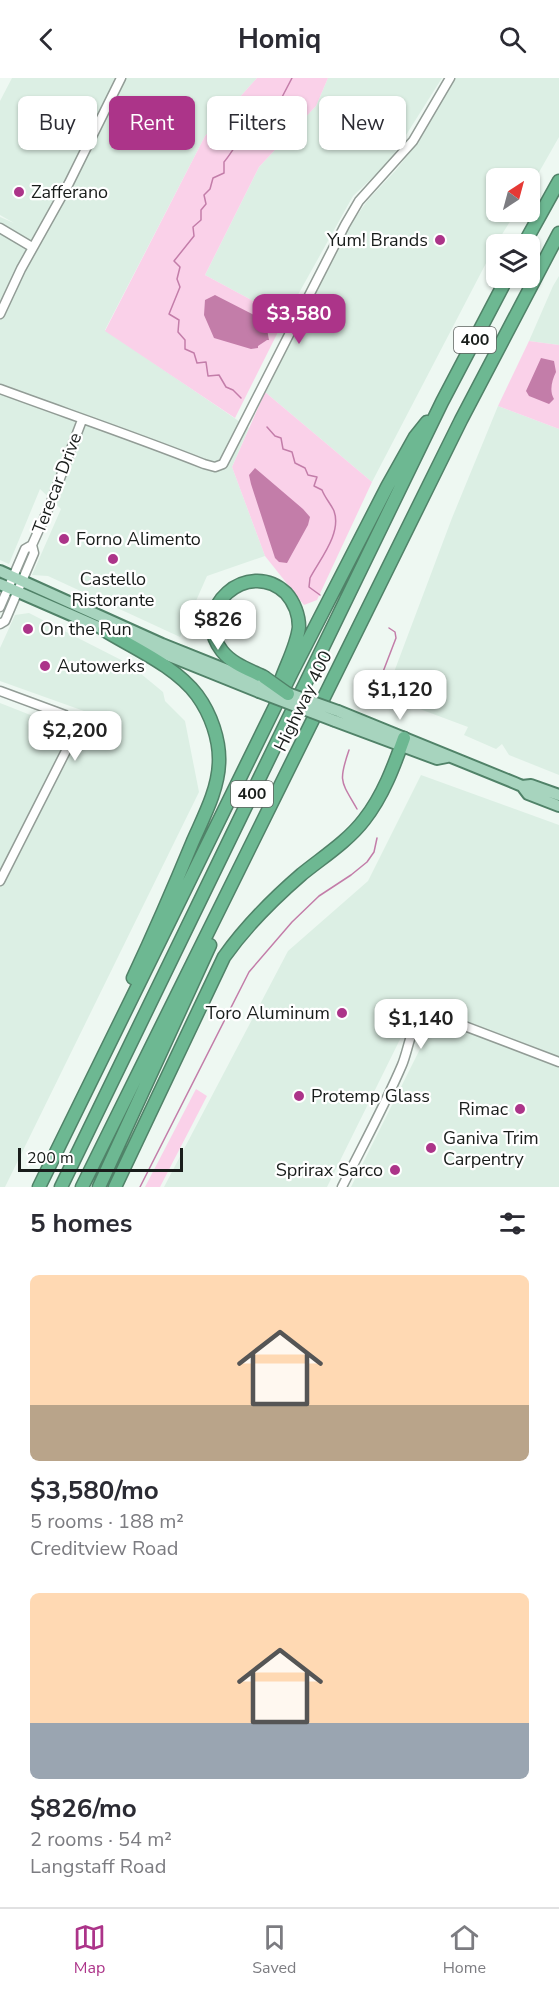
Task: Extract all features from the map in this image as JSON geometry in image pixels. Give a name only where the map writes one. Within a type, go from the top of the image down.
[{"type":"highway","points":[[530,234],[559,181]]},
{"type":"highway","name":"Highway 400","points":[[82,1187],[461,420],[559,232]]},
{"type":"highway","name":"Highway 400","points":[[61,1187],[442,402],[502,288]]},
{"type":"highway","points":[[39,1187],[275,707],[387,487],[415,437],[442,402]]},
{"type":"highway","points":[[275,707],[276,694],[296,640],[298,620],[292,600],[283,591],[263,581],[250,581],[237,585],[219,602],[214,612],[214,638],[232,661],[262,684],[288,694]]},
{"type":"highway","points":[[104,630],[162,665],[186,683],[198,696],[209,716],[219,751],[218,774],[211,800],[124,999],[112,1037]]},
{"type":"highway","points":[[115,1187],[224,957],[255,919],[300,876],[363,822],[379,797],[402,742]]},
{"type":"highway","points":[[99,1187],[236,887],[239,871]]},
{"type":"main road","points":[[0,571],[162,644],[402,742],[437,759],[447,757],[522,786],[531,785],[559,795]]},
{"type":"main road","points":[[8,588],[104,630],[262,684]]},
{"type":"main road","points":[[288,694],[336,716]]},
{"type":"main road","points":[[522,786],[528,794],[559,806]]},
{"type":"street","points":[[0,314],[32,247],[69,183],[121,78]]},
{"type":"street","points":[[0,389],[82,420],[130,434],[215,467],[223,464],[359,201],[413,141],[450,78]]},
{"type":"street","points":[[0,228],[32,247]]},
{"type":"street","name":"Terecar Drive","points":[[8,588],[34,553],[32,545],[82,420]]},
{"type":"street","points":[[0,607],[8,588]]},
{"type":"street","points":[[0,624],[5,621],[8,588]]},
{"type":"street","points":[[0,691],[65,715],[75,723],[75,729],[0,881]]},
{"type":"street","points":[[342,1187],[393,1085],[415,1027],[420,1018],[426,1014],[434,1014],[559,1062]]},
{"type":"shaded area","points":[[12,78],[257,78],[241,96],[207,96],[207,134],[105,330],[249,428],[232,467],[265,556],[207,576],[180,637],[48,576],[32,575],[61,509],[40,489],[9,564],[0,560],[0,217],[14,223],[0,215],[0,101]]},
{"type":"shaded area","points":[[257,78],[328,78],[316,106],[307,116],[307,96],[241,96]]},
{"type":"shaded area","points":[[328,78],[442,78],[406,135],[406,96],[320,96]]},
{"type":"shaded area","points":[[455,78],[559,78],[559,137],[540,170],[540,168],[486,168],[486,222],[510,222],[502,234],[486,234],[486,263],[372,482],[265,392],[352,222],[418,142]]},
{"type":"shaded area","points":[[319,99],[319,150],[397,150],[389,162],[353,196],[285,318],[205,275],[259,167],[275,150],[307,150],[307,116]]},
{"type":"shaded area","points":[[207,134],[207,150],[275,150],[259,167],[205,275],[285,318],[235,418],[105,331]]},
{"type":"shaded area","points":[[559,276],[559,345],[529,341],[553,286]]},
{"type":"shaded area","points":[[215,295],[258,317],[266,324],[269,340],[258,348],[251,349],[214,338],[204,315],[205,300]]},
{"type":"shaded area","points":[[529,341],[559,345],[559,429],[498,406]]},
{"type":"shaded area","points":[[541,358],[554,361],[556,372],[552,386],[554,399],[549,404],[529,396],[526,391]]},
{"type":"shaded area","points":[[265,392],[372,482],[317,600],[304,605],[265,556],[232,467]]},
{"type":"shaded area","points":[[498,406],[559,429],[559,775],[509,755],[502,744],[496,749],[464,735],[468,727],[385,696],[452,518]]},
{"type":"shaded area","points":[[255,468],[310,517],[287,563],[279,562],[275,558],[249,475]]},
{"type":"shaded area","points":[[29,613],[129,664],[163,692],[165,701],[185,721],[199,792],[5,1187],[0,1187],[0,703],[66,729],[89,724],[84,711],[0,681],[0,648],[15,615]]},
{"type":"shaded area","points":[[421,775],[559,825],[559,1187],[351,1187],[431,1027],[436,1013],[417,1005],[327,1187],[164,1187],[288,951],[368,881]]},
{"type":"shaded area","points":[[196,1089],[207,1096],[160,1187],[145,1187]]},
{"type":"waterway","points":[[241,398],[226,387],[219,375],[208,376],[206,362],[197,363],[194,353],[185,349],[185,340],[178,332],[179,320],[169,314],[180,287],[177,279],[180,267],[174,261],[194,236],[193,227],[201,220],[201,210],[206,204],[204,195],[210,189],[213,178],[224,173],[224,162],[242,139],[243,130],[258,131],[262,119],[271,116],[271,106],[280,101],[292,78]]},
{"type":"waterway","points":[[267,427],[275,436],[281,438],[283,449],[292,452],[295,463],[305,468],[308,475],[317,477],[314,486],[322,490],[334,511],[336,519],[333,537],[310,578],[309,587],[320,595]]},
{"type":"waterway","points":[[371,703],[396,638],[395,632],[389,628]]},
{"type":"waterway","points":[[349,750],[342,775],[347,792],[357,809]]},
{"type":"waterway","points":[[140,1187],[249,972],[292,922],[319,896],[367,862],[374,852],[377,838]]},
{"type":"place","name":"Zafferano","points":[[19,192]]},
{"type":"place","name":"Yum! Brands","points":[[440,240]]},
{"type":"place","name":"Forno Alimento","points":[[64,539]]},
{"type":"place","name":"Castello Ristorante","points":[[113,559]]},
{"type":"place","name":"On the Run","points":[[28,629]]},
{"type":"place","name":"Autowerks","points":[[45,666]]},
{"type":"place","name":"Toro Aluminum","points":[[342,1013]]},
{"type":"place","name":"Protemp Glass","points":[[299,1096]]},
{"type":"place","name":"Rimac","points":[[520,1109]]},
{"type":"place","name":"Ganiva Trim Carpentry","points":[[431,1148]]},
{"type":"place","name":"Sprirax Sarco","points":[[395,1170]]}]
